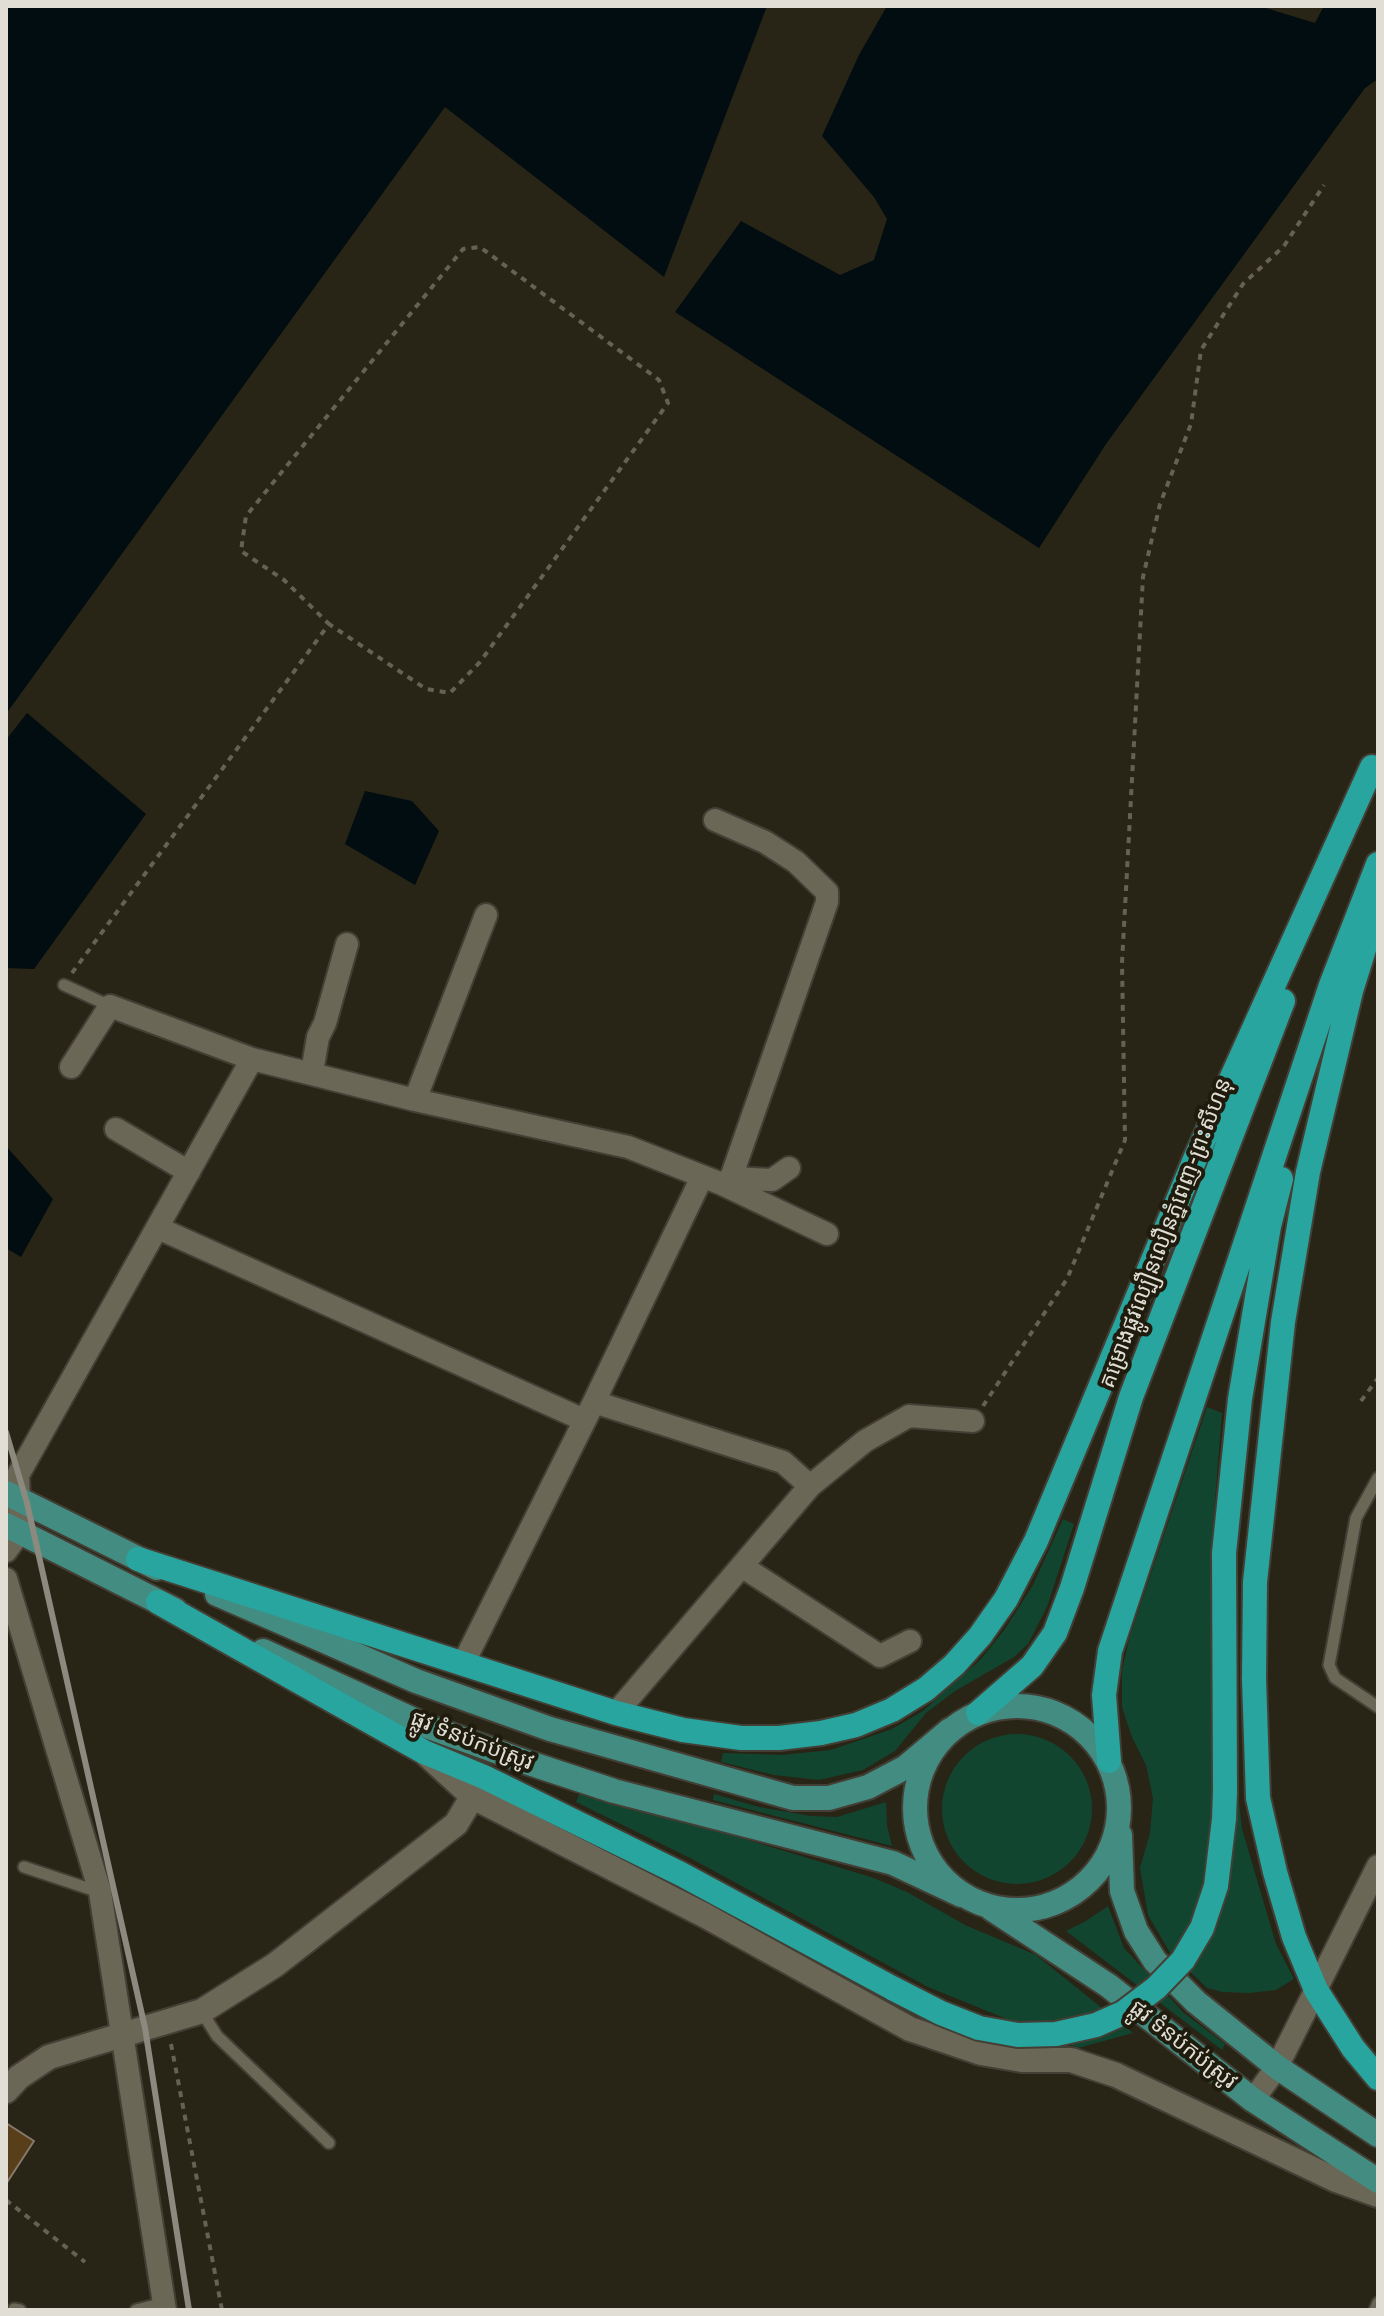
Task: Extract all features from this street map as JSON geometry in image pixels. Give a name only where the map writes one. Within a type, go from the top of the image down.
[{"type":"highway","name":"គម្រោងផ្លូវល្បឿនលឿនភ្នំពេញ-ព្រះសីហនុ","points":[[978,1713],[1032,1666],[1055,1633],[1131,1397],[1375,760]]},
{"type":"highway","points":[[138,1559],[616,1713],[683,1730],[741,1738],[821,1733],[856,1725],[892,1710],[926,1689],[954,1665],[980,1636],[1006,1599],[1036,1541],[1195,1159],[1375,760]]},
{"type":"highway","points":[[1109,1761],[1104,1695],[1110,1651],[1331,985],[1378,864]]},
{"type":"highway","points":[[1378,904],[1351,991],[1308,1172],[1283,1322],[1255,1582],[1254,1679],[1258,1798],[1294,1937],[1316,1990],[1353,2048],[1378,2078]]},
{"type":"highway","points":[[158,1602],[424,1752],[478,1787],[681,1874],[941,2013],[979,2028],[1018,2035],[1056,2034],[1096,2025],[1123,2013],[1156,1988],[1183,1960],[1202,1928],[1216,1886],[1225,1792],[1224,1553],[1240,1399],[1269,1226],[1331,985]]},
{"type":"main road","name":"ផ្លូវ ទំនប់កប់ស្រូវ","points":[[12,1495],[138,1559],[446,1692],[550,1729],[793,1798],[829,1798],[868,1787],[906,1767],[950,1730]]},
{"type":"main road","name":"ផ្លូវ ទំនប់កប់ស្រូវ","points":[[11,1536],[429,1727],[614,1791],[893,1863],[961,1895]]},
{"type":"main road","points":[[1008,1705],[1038,1707],[1067,1718],[1091,1736],[1109,1761],[1118,1790],[1119,1820],[1109,1853],[1088,1882],[1059,1902],[1025,1911],[990,1907],[961,1895],[937,1873],[921,1846],[914,1815],[917,1783],[923,1768],[930,1754],[950,1730],[978,1713],[1008,1705]]},
{"type":"main road","name":"ផ្លូវ ទំនប់កប់ស្រូវ","points":[[1119,1820],[1122,1891],[1136,1931],[1155,1961],[1196,2002],[1277,2067],[1378,2135]]},
{"type":"main road","name":"ផ្លូវ ទំនប់កប់ស្រូវ","points":[[990,1907],[1109,1986],[1253,2100],[1378,2181]]},
{"type":"street","points":[[463,1664],[589,1411],[718,1180],[827,902],[827,892],[796,862],[765,842],[715,820]]},
{"type":"street","points":[[415,1100],[486,915]]},
{"type":"street","points":[[312,1072],[318,1037],[325,1023],[347,944]]},
{"type":"street","points":[[71,1067],[110,1006],[252,1059],[415,1100],[628,1147],[718,1180],[827,1234]]},
{"type":"street","points":[[11,1536],[12,1495],[18,1475],[252,1059]]},
{"type":"street","points":[[116,1129],[189,1172]]},
{"type":"street","points":[[718,1180],[772,1180],[789,1168]]},
{"type":"street","points":[[158,1228],[589,1411],[783,1462],[810,1486]]},
{"type":"street","points":[[616,1713],[810,1486],[865,1441],[909,1416],[973,1421]]},
{"type":"street","points":[[743,1567],[880,1656],[910,1641]]},
{"type":"street","points":[[6,1579],[100,1892],[164,2306]]},
{"type":"street","points":[[6,2091],[19,2077],[49,2057],[202,2011],[275,1965],[456,1824],[478,1787],[910,2029],[981,2053],[1022,2060],[1071,2060],[1116,2075],[1336,2180],[1378,2195]]},
{"type":"street","points":[[1253,2100],[1277,2067],[1378,1866]]},
{"type":"lane","points":[[64,985],[110,1006]]},
{"type":"lane","points":[[1378,1478],[1356,1518],[1329,1665],[1335,1678],[1378,1707]]},
{"type":"lane","points":[[24,1867],[100,1892]]},
{"type":"lane","points":[[202,2011],[217,2036],[329,2143]]},
{"type":"lane","points":[[1375,2310],[1378,2303]]},
{"type":"lane","points":[[136,2310],[164,2306]]},
{"type":"lane","points":[[14,2309],[20,2310]]},
{"type":"path","points":[[973,1421],[1067,1279],[1125,1140],[1122,963],[1143,577],[1160,504],[1191,424],[1201,350],[1243,284],[1284,246],[1324,185]]},
{"type":"path","points":[[480,247],[659,380],[668,403],[480,662],[450,693],[426,689],[329,624],[284,580],[241,551],[246,516],[463,249],[480,247]]},
{"type":"path","points":[[64,985],[329,624]]},
{"type":"path","points":[[1361,1401],[1378,1378]]},
{"type":"path","points":[[167,2022],[222,2310]]},
{"type":"path","points":[[6,2200],[85,2262]]},
{"type":"green space","points":[[1207,1407],[1222,1413],[1211,1551],[1242,1829],[1276,1944],[1294,1979],[1276,1990],[1249,1993],[1207,1988],[1169,1951],[1148,1915],[1140,1868],[1150,1833],[1153,1798],[1146,1765],[1122,1707],[1122,1670],[1129,1639]]},
{"type":"green space","points":[[1063,1519],[1074,1524],[1047,1607],[1028,1644],[1014,1657],[955,1691],[926,1713],[895,1751],[863,1770],[819,1780],[774,1775],[721,1762],[723,1753],[782,1755],[831,1750],[892,1729],[923,1711],[981,1659],[1005,1629],[1033,1585]]},
{"type":"green space","points":[[1017,1734],[1046,1739],[1070,1756],[1087,1780],[1092,1809],[1087,1838],[1070,1862],[1046,1879],[1017,1884],[988,1879],[964,1862],[947,1838],[942,1809],[947,1780],[964,1756],[988,1739]]},
{"type":"green space","points":[[581,1790],[871,1877],[907,1892],[965,1925],[1036,1955],[1133,2033],[1078,2048],[928,1987],[692,1859],[576,1802]]},
{"type":"green space","points":[[714,1794],[759,1807],[811,1816],[837,1817],[886,1802],[892,1846],[713,1800]]},
{"type":"green space","points":[[1108,1906],[1124,1948],[1184,2013],[1225,2044],[1222,2050],[1066,1931]]},
{"type":"shaded area","points":[[6,6],[767,6],[664,277],[445,107],[6,714]]},
{"type":"shaded area","points":[[887,6],[1259,6],[1315,23],[1324,6],[1378,6],[1378,79],[1365,88],[1106,444],[1039,548],[675,312],[741,221],[840,275],[874,260],[887,219],[874,197],[822,136],[859,55]]},
{"type":"shaded area","points":[[27,713],[146,814],[34,969],[6,968],[6,740]]},
{"type":"shaded area","points":[[365,791],[412,801],[439,831],[415,885],[345,844]]},
{"type":"shaded area","points":[[6,1146],[53,1199],[21,1257],[6,1248]]},
{"type":"building","points":[[6,2123],[34,2141],[6,2184]]},
{"type":"railway","points":[[6,1432],[27,1503],[145,2028],[189,2310]]}]
